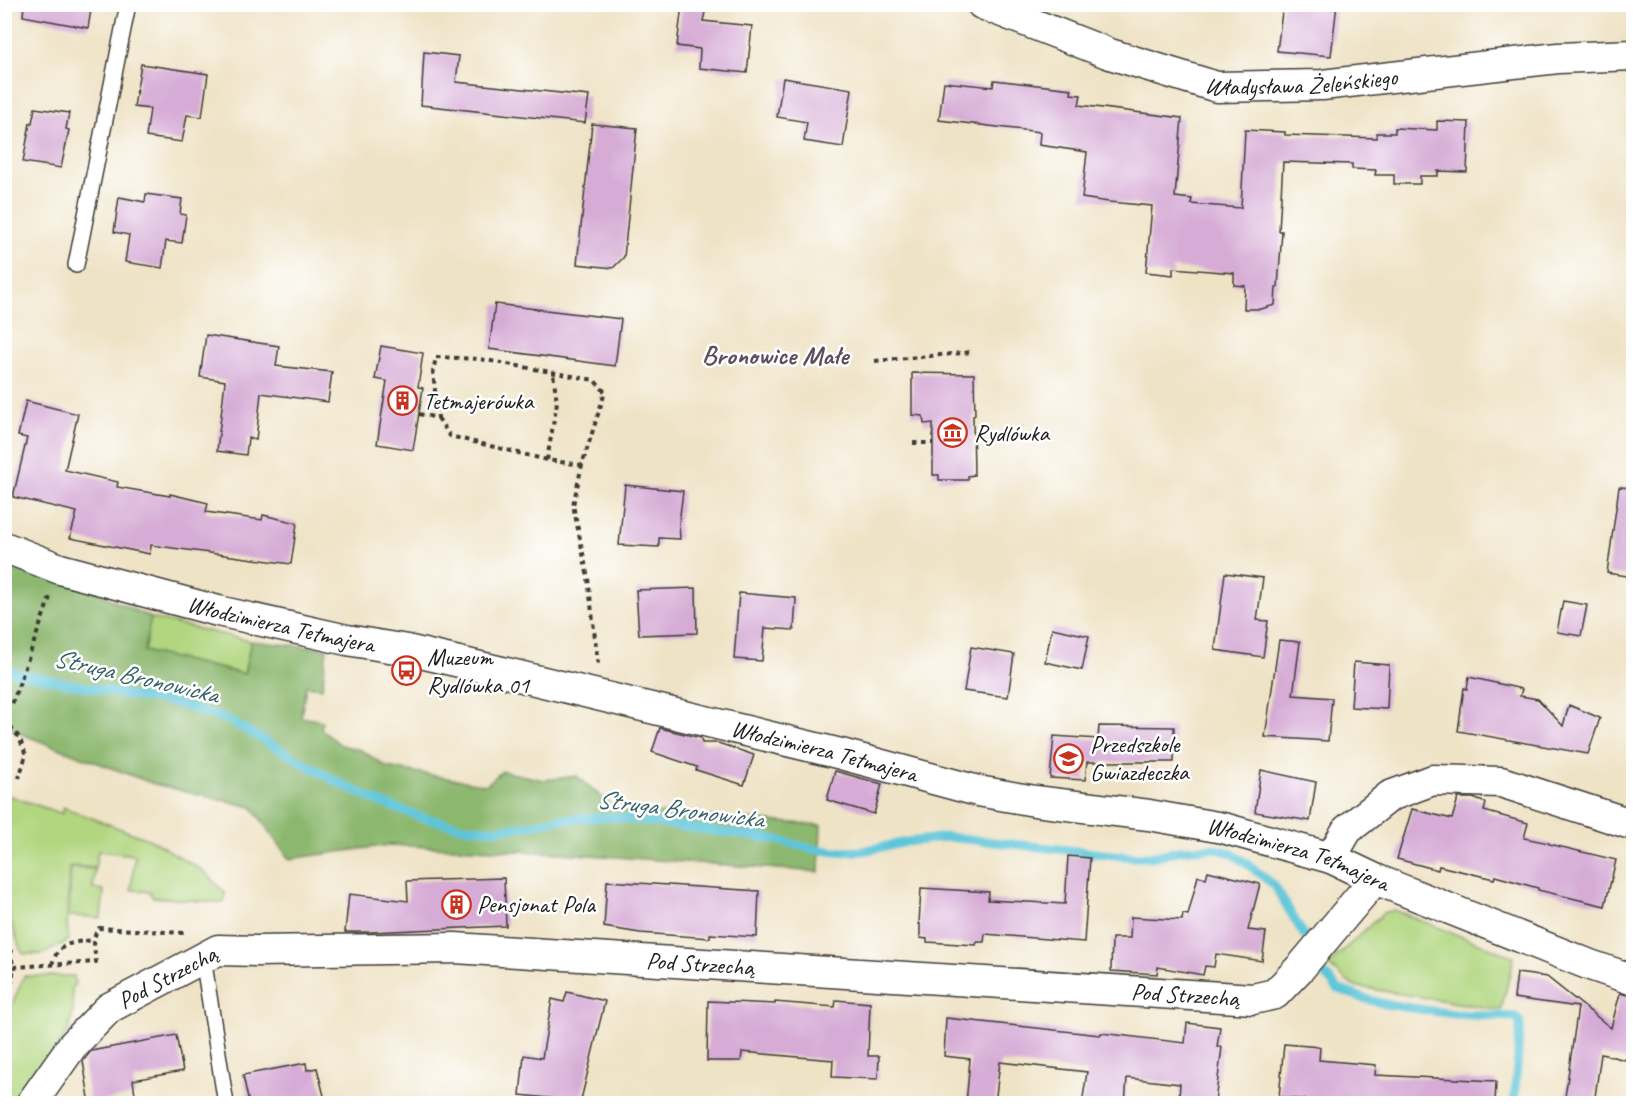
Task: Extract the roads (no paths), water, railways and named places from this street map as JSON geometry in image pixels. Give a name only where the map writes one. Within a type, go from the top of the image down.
[{"type":"street","name":"Władysława Żeleńskiego","points":[[982,4],[1110,54],[1217,87],[1322,85],[1558,58],[1634,56]]},
{"type":"street","name":"Włodzimierza Tetmajera","points":[[4,547],[60,569],[207,608],[494,670],[841,754],[978,791],[1035,801],[1149,815],[1223,828],[1331,858],[1375,879],[1590,965],[1634,980]]},
{"type":"street","points":[[1331,858],[1347,830],[1390,796],[1433,780],[1501,782],[1634,825]]},
{"type":"street","name":"Pod Strzechą","points":[[31,1104],[72,1046],[110,1008],[197,946],[218,950],[257,951],[455,948],[1253,999],[1275,994],[1301,967],[1375,879]]},
{"type":"lane","points":[[76,265],[128,4]]},
{"type":"lane","points":[[197,946],[226,1104]]},
{"type":"waterway","name":"Struga Bronowicka","points":[[4,668],[17,673],[136,697],[169,701],[228,720],[343,785],[379,802],[421,817],[458,826],[492,830],[560,819],[612,817],[773,839],[836,852],[862,851],[947,837],[1132,857],[1151,857],[1182,850],[1213,848],[1231,853],[1274,885],[1304,935]]},
{"type":"waterway","name":"Struga Bronowicka","points":[[1325,975],[1338,989],[1385,1004],[1454,1014],[1515,1017],[1520,1027],[1514,1104]]},
{"type":"place","name":"Tetmajerówka","points":[[402,401]]},
{"type":"place","name":"Rydlówka","points":[[953,433]]},
{"type":"place","name":"Muzeum Rydlówka 01","points":[[406,671]]},
{"type":"place","name":"Przedszkole Gwiazdeczka","points":[[1069,758]]},
{"type":"place","name":"Pensjonat Pola","points":[[456,904]]},
{"type":"district","name":"Bronowice Małe","points":[[775,355]]}]
